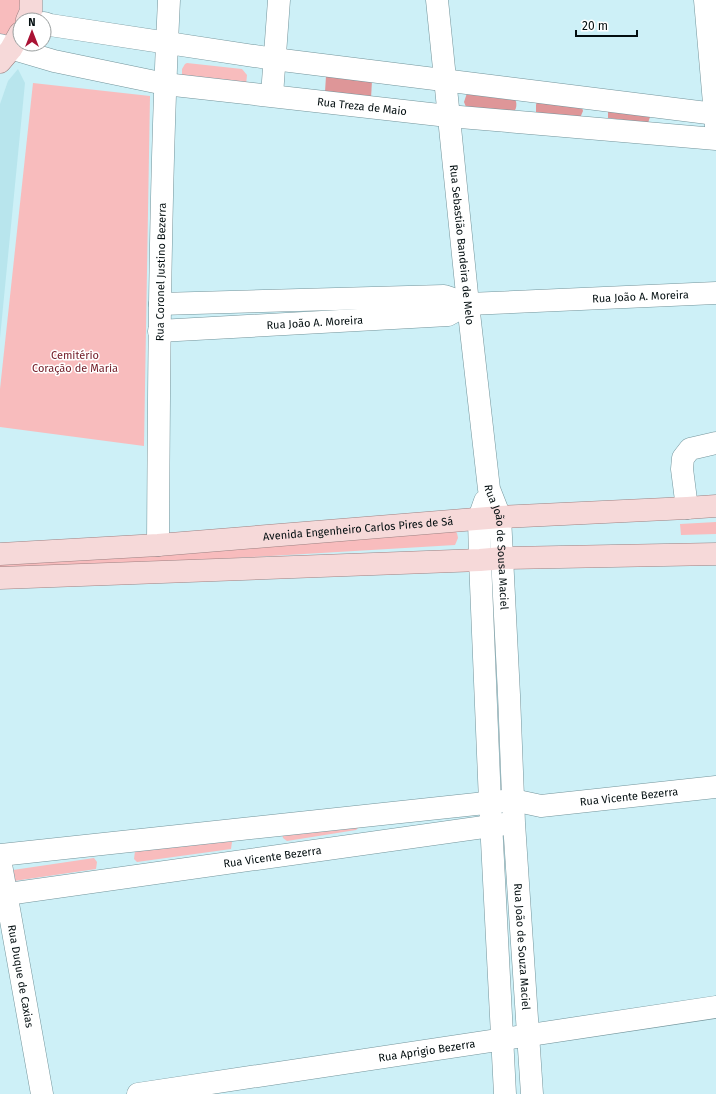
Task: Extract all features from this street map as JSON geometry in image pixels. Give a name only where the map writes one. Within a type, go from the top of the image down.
[{"type":"main road","name":"Avenida Engenheiro Carlos Pires de Sá","points":[[0,554],[158,544],[479,518],[716,506]]},
{"type":"main road","points":[[0,578],[503,558],[716,554]]},
{"type":"street","name":"Rua Coronel Justino Bezerra","points":[[158,544],[159,331],[165,84],[169,0]]},
{"type":"street","points":[[272,95],[279,0]]},
{"type":"street","name":"Rua Sebastião Bandeira de Melo","points":[[437,0],[444,81],[489,489]]},
{"type":"street","points":[[52,25],[167,44],[274,59],[715,118],[705,0]]},
{"type":"street","name":"Rua Treza de Maio","points":[[8,47],[54,61],[165,84],[448,116],[716,138]]},
{"type":"street","name":"Rua João A. Moreira","points":[[160,304],[444,296],[468,304],[716,293]]},
{"type":"street","name":"Rua João A. Moreira","points":[[159,331],[448,315],[468,304]]},
{"type":"street","points":[[687,508],[682,469],[684,458],[690,449],[716,443]]},
{"type":"street","name":"Rua João de Sousa Maciel","points":[[489,489],[500,517],[513,800]]},
{"type":"street","name":"Rua João de Sousa Maciel","points":[[489,489],[479,518],[490,802]]},
{"type":"street","name":"Rua Vicente Bezerra","points":[[0,855],[490,802],[513,800],[541,806],[716,787]]},
{"type":"street","name":"Rua João de Souza Maciel","points":[[513,800],[532,1094]]},
{"type":"street","points":[[490,802],[505,1094]]},
{"type":"street","name":"Rua Vicente Bezerra","points":[[3,895],[514,823],[541,806]]},
{"type":"street","name":"Rua Duque de Caxias","points":[[0,859],[3,895],[42,1094]]},
{"type":"street","name":"Rua Aprigio Bezerra","points":[[138,1094],[716,1007]]},
{"type":"shaded area","points":[[18,69],[25,83],[0,338],[0,104],[8,81]]},
{"type":"shaded area","points":[[326,76],[372,81],[371,98],[325,92]]},
{"type":"shaded area","points":[[467,93],[515,98],[516,109],[514,112],[466,107],[464,102]]},
{"type":"shaded area","points":[[537,101],[582,107],[583,111],[580,118],[536,113]]},
{"type":"shaded area","points":[[609,109],[650,117],[648,123],[608,118]]},
{"type":"green space","points":[[0,0],[20,0],[19,12],[12,12],[12,32],[8,36],[0,39]]},
{"type":"green space","points":[[187,63],[242,69],[247,75],[246,85],[182,77],[182,69]]},
{"type":"green space","name":"Cemitério Coração de Maria","points":[[33,83],[150,96],[144,446],[0,427],[0,389]]},
{"type":"green space","points":[[716,522],[716,534],[681,535],[680,524]]},
{"type":"green space","points":[[453,530],[457,533],[458,538],[455,545],[152,563],[0,568],[0,558]]},
{"type":"green space","points":[[359,827],[356,830],[287,841],[283,838],[282,834]]},
{"type":"green space","points":[[229,839],[232,842],[231,849],[137,862],[134,859],[135,851]]},
{"type":"green space","points":[[94,858],[97,862],[96,869],[14,881],[13,870]]}]
